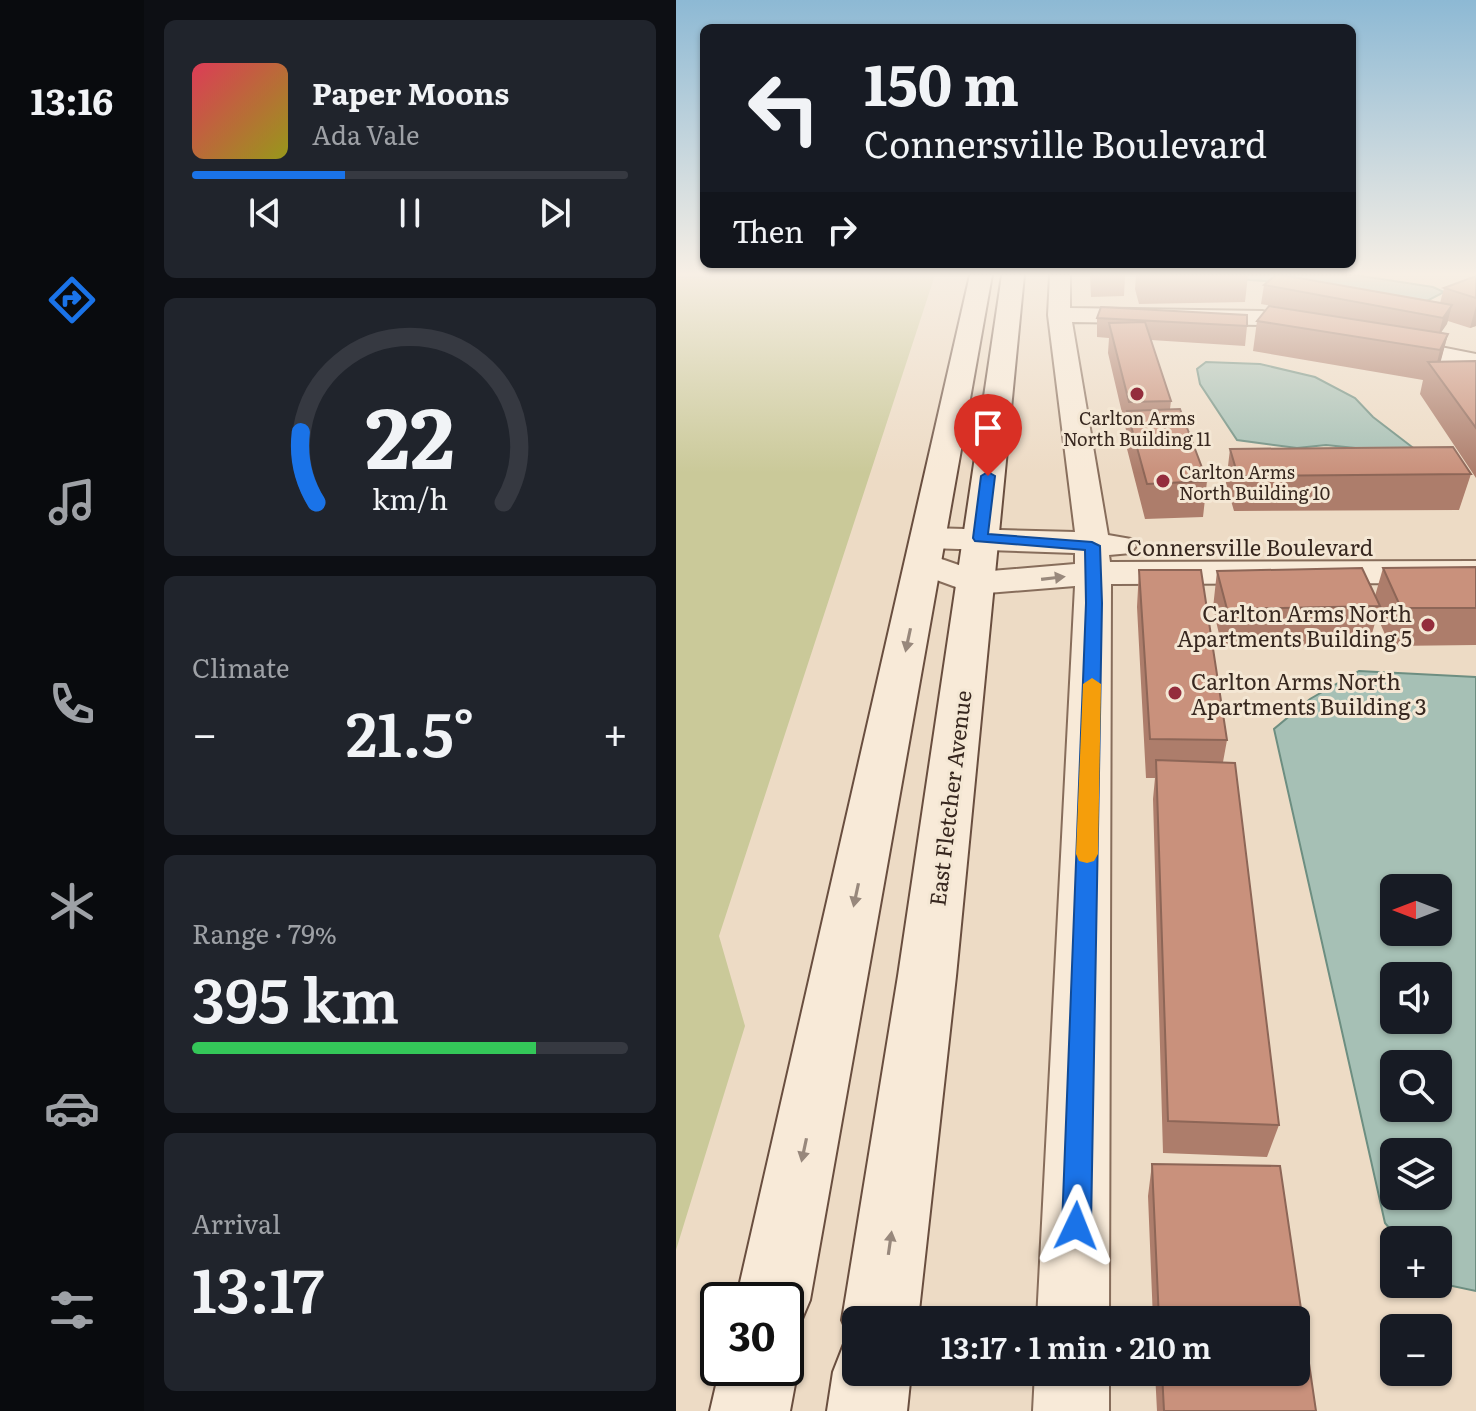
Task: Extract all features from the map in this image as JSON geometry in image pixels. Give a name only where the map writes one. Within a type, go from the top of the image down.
[{"type":"main road","name":"East Fletcher Avenue","points":[[882,1306],[927,976],[952,556],[974,341]]},
{"type":"main road","name":"East Fletcher Avenue","points":[[777,1282],[952,556],[999,341]]},
{"type":"main road","points":[[750,1411],[755,1386]]},
{"type":"main road","points":[[867,1411],[870,1386]]},
{"type":"street","points":[[1065,341],[1092,559],[1073,1306]]},
{"type":"street","points":[[1376,341],[1476,362]]},
{"type":"street","name":"Connersville Boulevard","points":[[952,556],[1013,582],[1092,559],[1476,546]]},
{"type":"street","name":"Connersville Boulevard","points":[[1092,559],[1476,572]]},
{"type":"street","points":[[1071,1411],[1072,1386]]},
{"type":"shaded area","points":[[676,341],[913,341],[719,936],[745,1026],[676,1250]]},
{"type":"shaded area","points":[[1206,362],[1260,364],[1315,377],[1355,398],[1373,417],[1416,450],[1385,451],[1326,445],[1297,448],[1237,440],[1200,384],[1197,369]]},
{"type":"shaded area","points":[[1359,671],[1476,677],[1476,1291],[1452,1286],[1452,1226],[1387,1226],[1385,1223],[1382,1210],[1452,1210],[1452,1138],[1380,1138],[1380,1201],[1274,729],[1310,699]]},
{"type":"building","points":[[1114,341],[1151,341],[1171,401],[1129,402]]},
{"type":"building","points":[[1382,341],[1445,341],[1440,350]]},
{"type":"building","points":[[1476,361],[1476,428],[1428,362]]},
{"type":"building","points":[[1180,409],[1207,481],[1147,484],[1127,411]]},
{"type":"building","points":[[1453,447],[1471,474],[1238,476],[1230,449]]},
{"type":"building","points":[[1476,567],[1476,608],[1401,608],[1383,568]]},
{"type":"building","points":[[1362,568],[1380,606],[1227,609],[1217,571]]},
{"type":"building","name":"Carlton Arms North Apartments Building 3","points":[[1139,570],[1201,570],[1227,740],[1150,739]]},
{"type":"building","points":[[1156,760],[1235,763],[1279,1125],[1168,1121]]},
{"type":"building","points":[[1152,1164],[1280,1166],[1301,1306],[1158,1306]]},
{"type":"building","points":[[1310,1370],[1316,1411],[1164,1411],[1163,1386],[1310,1386]]},
{"type":"slow traffic","points":[[1087,854],[1092,684]]},
{"type":"place","name":"Carlton Arms North Building 11","points":[[1137,394]]},
{"type":"place","name":"Carlton Arms North Building 10","points":[[1163,481]]},
{"type":"place","name":"Carlton Arms North Apartments Building 5","points":[[1428,625]]},
{"type":"place","name":"Carlton Arms North Apartments Building 3","points":[[1175,693]]},
{"type":"route","points":[[988,476],[980,538],[1031,539],[1092,546],[1094,603],[1076,1226]]}]
